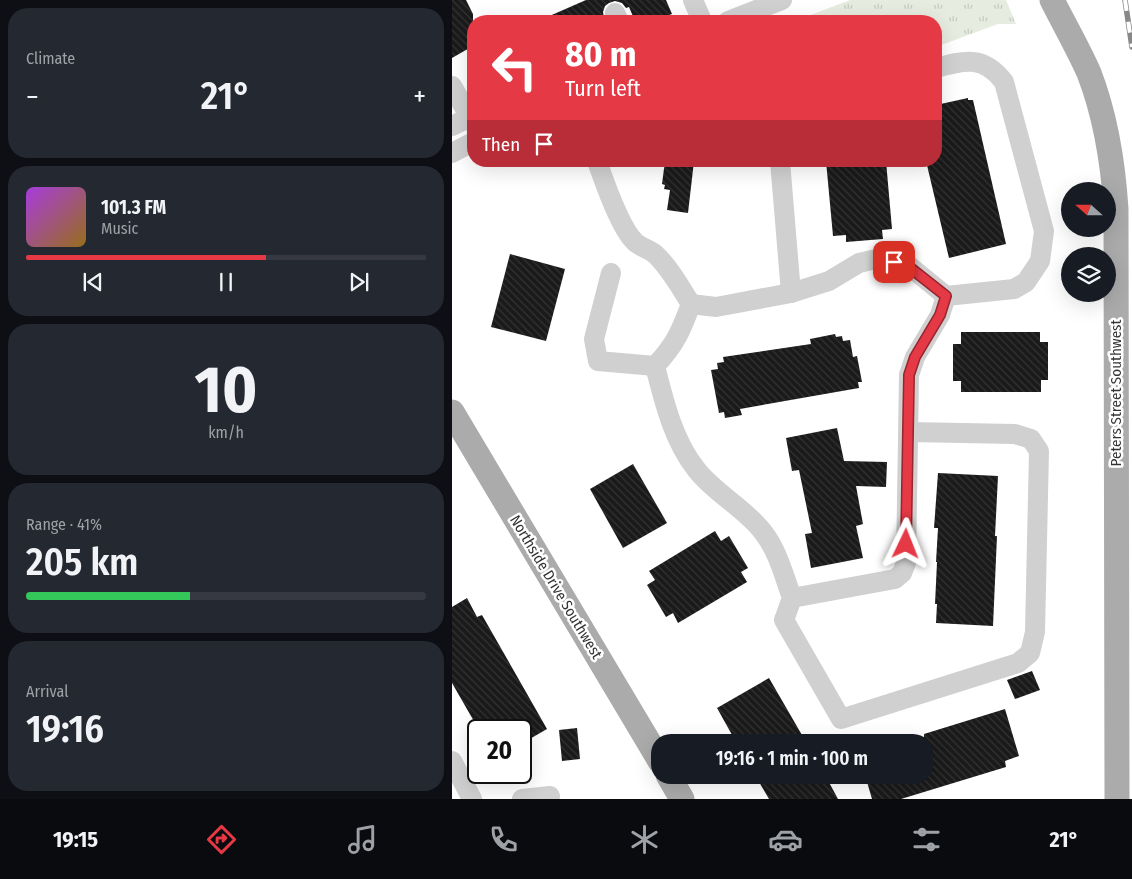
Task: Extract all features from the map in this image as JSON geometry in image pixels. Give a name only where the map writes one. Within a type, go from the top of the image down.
[{"type":"main road","name":"Peters Street Southwest","points":[[1052,0],[1088,73],[1104,118],[1113,166],[1116,219],[1118,799]]},
{"type":"main road","name":"Northside Drive Southwest","points":[[452,412],[651,746]]},
{"type":"main road","points":[[673,784],[682,799]]},
{"type":"street","points":[[693,0],[699,15]]},
{"type":"street","points":[[743,15],[782,0]]},
{"type":"street","points":[[691,304],[716,307],[791,293],[829,281],[859,263],[880,258],[908,266],[946,296],[1014,289],[1026,282],[1040,261],[1044,231],[1004,82],[996,71],[977,62],[961,61],[942,66]]},
{"type":"street","points":[[452,86],[467,112]]},
{"type":"street","points":[[452,126],[467,122]]},
{"type":"street","points":[[452,153],[467,145]]},
{"type":"street","points":[[599,167],[609,195],[635,242],[654,252],[669,269],[691,304]]},
{"type":"street","points":[[780,167],[791,293]]},
{"type":"street","points":[[611,273],[594,339],[598,361],[655,366]]},
{"type":"street","points":[[792,598],[895,579],[902,573],[906,563],[909,375],[915,357],[940,315],[946,296]]},
{"type":"street","points":[[655,366],[671,349],[682,328],[691,304]]},
{"type":"street","points":[[655,366],[669,416],[682,447],[696,470],[762,530],[775,549],[792,598],[784,620],[841,719],[1018,663],[1030,653],[1035,632],[1039,451],[1031,439],[1015,434],[909,432]]},
{"type":"street","points":[[452,761],[472,799]]},
{"type":"street","points":[[522,799],[550,796]]},
{"type":"green space","points":[[850,0],[1006,0],[1016,24],[998,24],[942,45],[942,15],[811,15]]},
{"type":"building","points":[[452,0],[466,0],[473,14],[467,15],[467,49],[452,58]]},
{"type":"building","points":[[586,0],[666,0],[672,14],[632,15],[629,7],[626,8],[622,3],[615,1],[605,6],[604,15],[552,15]]},
{"type":"building","points":[[968,98],[968,100],[973,100],[1006,244],[949,258],[927,167],[942,167],[942,104]]},
{"type":"building","points":[[664,167],[693,167],[688,213],[667,210],[670,190],[664,189],[665,185],[662,184]]},
{"type":"building","points":[[827,167],[887,167],[892,229],[882,230],[883,239],[846,242],[846,235],[833,236]]},
{"type":"building","points":[[510,254],[565,269],[546,341],[491,327]]},
{"type":"building","points":[[961,332],[1040,332],[1040,342],[1048,342],[1048,380],[1041,380],[1041,392],[961,392],[961,381],[953,381],[953,344],[961,344]]},
{"type":"building","points":[[835,334],[836,337],[842,336],[843,341],[850,340],[853,357],[857,356],[862,382],[858,382],[859,388],[740,409],[742,415],[725,418],[724,412],[719,413],[711,370],[718,369],[717,363],[724,362],[723,357],[811,344],[810,339]]},
{"type":"building","points":[[837,428],[844,461],[887,462],[886,487],[856,486],[863,524],[856,526],[863,558],[811,568],[805,534],[812,533],[799,470],[792,471],[786,438]]},
{"type":"building","points":[[633,464],[667,523],[623,548],[590,489]]},
{"type":"building","points":[[938,473],[998,476],[993,626],[936,623],[938,528],[934,528]]},
{"type":"building","points":[[715,531],[721,541],[729,536],[748,568],[741,572],[747,582],[678,623],[673,613],[666,617],[647,585],[655,580],[649,571]]},
{"type":"building","points":[[467,598],[477,617],[482,615],[547,729],[532,738],[532,719],[473,719],[452,683],[452,607]]},
{"type":"building","points":[[1032,671],[1040,690],[1015,699],[1007,680]]},
{"type":"building","points":[[769,678],[801,734],[732,734],[717,708]]},
{"type":"building","points":[[1005,709],[1019,756],[1005,761],[1006,767],[901,799],[872,799],[868,784],[933,784],[933,734],[924,734]]},
{"type":"building","points":[[577,728],[580,759],[562,761],[559,730]]},
{"type":"building","points":[[760,784],[830,784],[838,799],[769,799]]},
{"type":"railway","points":[[1125,0],[1132,47]]},
{"type":"route","points":[[894,262],[908,266],[946,296],[940,315],[915,357],[909,375],[906,544]]}]
